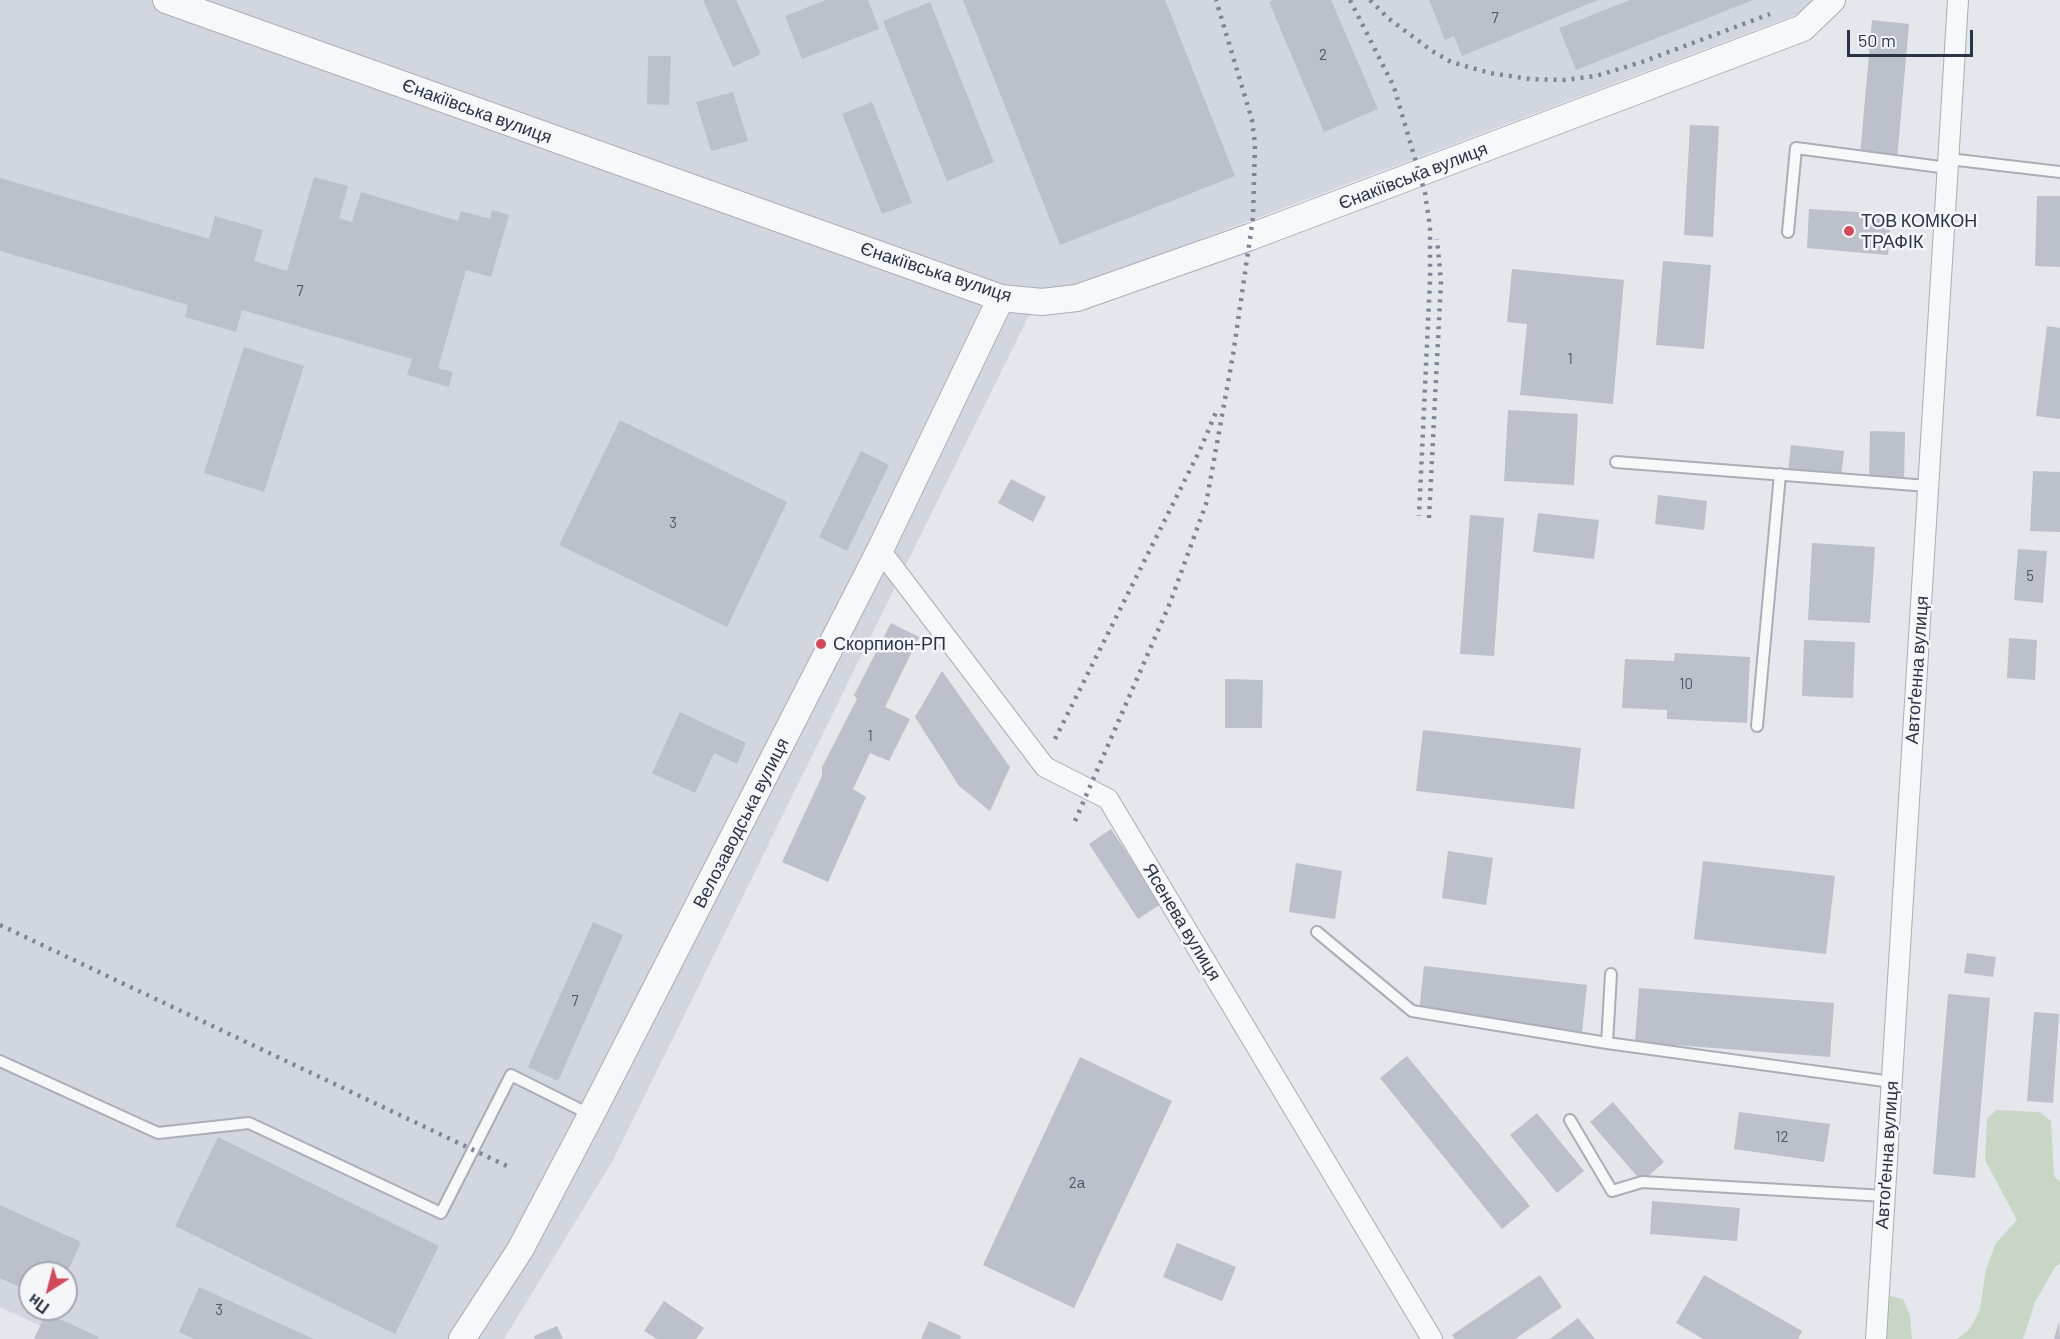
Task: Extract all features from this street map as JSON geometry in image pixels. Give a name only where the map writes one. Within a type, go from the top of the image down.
[{"type":"street","name":"Єнакіївська вулиця","points":[[166,0],[1001,297],[1042,302],[1077,298],[1250,237],[1803,27],[1832,0]]},
{"type":"street","name":"Автоґенна вулиця","points":[[1876,1339],[1958,0]]},
{"type":"street","name":"Велозаводська вулиця","points":[[462,1339],[520,1250],[591,1115],[880,550],[1001,297]]},
{"type":"street","name":"Ясенева вулиця","points":[[880,550],[1045,767],[1108,799],[1432,1339]]},
{"type":"lane","points":[[1788,232],[1796,148],[2060,172]]},
{"type":"lane","points":[[1616,462],[1928,486]]},
{"type":"lane","points":[[1757,726],[1780,474]]},
{"type":"lane","points":[[1317,932],[1412,1011],[1607,1043],[1892,1082]]},
{"type":"lane","points":[[1607,1043],[1611,974]]},
{"type":"lane","points":[[0,1061],[158,1133],[249,1123],[441,1213],[511,1075],[591,1115]]},
{"type":"lane","points":[[1570,1120],[1612,1191],[1641,1182],[1885,1196]]},
{"type":"shaded area","points":[[0,0],[1819,0],[1809,10],[1100,277],[1028,317],[613,1160],[504,1339],[68,1339],[30,1321],[78,1321],[78,1261],[18,1261],[18,1315],[0,1307]]},
{"type":"green space","points":[[1996,1110],[2040,1112],[2051,1121],[2054,1177],[2060,1181],[2060,1263],[2055,1267],[2035,1302],[2023,1339],[1957,1339],[1970,1329],[1980,1309],[1986,1269],[1996,1243],[2017,1220],[1985,1160],[1987,1119]]},
{"type":"green space","points":[[1885,1295],[1903,1299],[1910,1315],[1912,1339],[1876,1339]]},
{"type":"building","points":[[703,0],[736,0],[761,54],[733,67]]},
{"type":"building","points":[[826,0],[868,0],[879,29],[802,59],[785,16]]},
{"type":"building","points":[[963,0],[1165,0],[1235,176],[1060,245]]},
{"type":"building","points":[[1273,0],[1331,0],[1378,109],[1324,132],[1269,2]]},
{"type":"building","points":[[1429,0],[1598,0],[1462,56],[1454,36],[1445,40]]},
{"type":"building","points":[[1630,0],[1753,0],[1576,70],[1559,28]]},
{"type":"building","points":[[930,2],[994,162],[947,181],[883,21]]},
{"type":"building","points":[[1872,20],[1909,24],[1897,160],[1860,156]]},
{"type":"building","points":[[648,56],[671,56],[669,105],[647,104]]},
{"type":"building","points":[[733,92],[748,141],[711,151],[696,102]]},
{"type":"building","points":[[872,102],[912,203],[882,214],[842,114]]},
{"type":"building","points":[[1690,125],[1719,126],[1713,237],[1684,235]]},
{"type":"building","points":[[314,177],[348,186],[339,218],[352,222],[361,192],[458,221],[461,211],[490,219],[492,210],[509,215],[491,277],[466,270],[438,368],[453,372],[449,387],[407,375],[412,359],[242,310],[236,332],[185,317],[188,305],[0,251],[0,178],[209,239],[215,216],[263,230],[254,261],[287,271]]},
{"type":"building","points":[[2037,196],[2060,196],[2060,267],[2035,266]]},
{"type":"building","name":"ТОВ КОМКОН ТРАФІК","points":[[1809,209],[1891,214],[1888,255],[1807,248]]},
{"type":"building","points":[[1663,261],[1711,265],[1704,349],[1656,345]]},
{"type":"building","points":[[1512,269],[1624,280],[1613,404],[1520,395],[1527,324],[1507,322]]},
{"type":"building","points":[[2047,326],[2060,328],[2060,419],[2036,416]]},
{"type":"building","points":[[244,347],[304,366],[264,492],[204,473]]},
{"type":"building","points":[[1508,410],[1578,414],[1574,485],[1504,481]]},
{"type":"building","points":[[620,420],[787,502],[727,627],[559,545]]},
{"type":"building","points":[[1870,431],[1905,432],[1904,482],[1869,481]]},
{"type":"building","points":[[1791,445],[1844,451],[1841,478],[1788,472]]},
{"type":"building","points":[[861,451],[889,465],[847,551],[819,537]]},
{"type":"building","points":[[2033,471],[2060,472],[2060,532],[2030,531]]},
{"type":"building","points":[[1011,479],[1046,497],[1033,522],[998,503]]},
{"type":"building","points":[[1658,495],[1707,501],[1704,530],[1655,524]]},
{"type":"building","points":[[1538,513],[1599,520],[1594,559],[1533,552]]},
{"type":"building","points":[[1470,515],[1504,518],[1494,656],[1460,654]]},
{"type":"building","points":[[1812,543],[1875,547],[1870,623],[1808,620]]},
{"type":"building","points":[[2018,549],[2047,551],[2043,603],[2014,600]]},
{"type":"building","points":[[891,623],[919,637],[885,707],[910,719],[889,761],[870,753],[853,789],[866,797],[828,882],[782,862],[822,776],[822,767],[857,699],[854,695]]},
{"type":"building","points":[[2009,638],[2037,640],[2035,680],[2007,678]]},
{"type":"building","points":[[1804,640],[1855,642],[1853,698],[1802,696]]},
{"type":"building","points":[[1675,653],[1750,657],[1747,723],[1667,719],[1667,710],[1622,708],[1625,659],[1674,661]]},
{"type":"building","points":[[942,671],[1010,767],[990,811],[959,786],[915,717]]},
{"type":"building","points":[[1225,679],[1263,680],[1262,728],[1225,728]]},
{"type":"building","points":[[680,712],[746,743],[737,764],[714,753],[695,793],[652,773]]},
{"type":"building","points":[[1423,730],[1581,748],[1574,809],[1416,791]]},
{"type":"building","points":[[1111,829],[1161,904],[1138,919],[1089,844]]},
{"type":"building","points":[[1448,851],[1493,858],[1486,905],[1442,898]]},
{"type":"building","points":[[1703,861],[1835,876],[1826,954],[1694,939]]},
{"type":"building","points":[[1296,863],[1342,871],[1335,919],[1289,912]]},
{"type":"building","points":[[593,922],[623,935],[558,1081],[528,1067]]},
{"type":"building","points":[[1967,953],[1996,957],[1993,977],[1964,973]]},
{"type":"building","points":[[1424,966],[1587,985],[1582,1032],[1419,1013]]},
{"type":"building","points":[[1639,988],[1834,1003],[1830,1057],[1635,1042]]},
{"type":"building","points":[[1948,994],[1990,998],[1975,1178],[1933,1174]]},
{"type":"building","points":[[2034,1012],[2059,1014],[2053,1103],[2027,1101]]},
{"type":"building","points":[[1407,1056],[1530,1206],[1502,1229],[1380,1078]]},
{"type":"building","points":[[1080,1057],[1172,1101],[1074,1308],[983,1265]]},
{"type":"building","points":[[1613,1102],[1664,1162],[1642,1182],[1590,1122]]},
{"type":"building","points":[[1739,1112],[1830,1124],[1824,1162],[1734,1149]]},
{"type":"building","points":[[1537,1113],[1584,1171],[1557,1193],[1510,1135]]},
{"type":"building","points":[[218,1137],[439,1246],[395,1334],[175,1226]]},
{"type":"building","points":[[1652,1201],[1740,1208],[1737,1241],[1650,1234]]},
{"type":"building","points":[[0,1205],[81,1242],[72,1261],[18,1261],[18,1286],[0,1278]]},
{"type":"building","points":[[1177,1243],[1236,1267],[1222,1301],[1163,1277]]},
{"type":"building","points":[[1540,1275],[1562,1307],[1515,1339],[1455,1339],[1452,1335]]},
{"type":"building","points":[[1704,1275],[1802,1331],[1798,1339],[1703,1339],[1676,1323]]},
{"type":"building","points":[[199,1287],[314,1339],[194,1339],[179,1332]]},
{"type":"building","points":[[664,1301],[704,1328],[696,1339],[657,1339],[644,1331]]},
{"type":"building","points":[[1578,1318],[1595,1339],[1550,1339]]},
{"type":"building","points":[[42,1321],[64,1321],[99,1337],[98,1339],[34,1339]]},
{"type":"building","points":[[929,1321],[961,1336],[960,1339],[921,1339]]},
{"type":"building","points":[[2059,1321],[2060,1339],[2054,1339]]},
{"type":"building","points":[[557,1326],[563,1339],[535,1339],[534,1336]]},
{"type":"railway","points":[[1075,821],[1170,603],[1206,504],[1233,355],[1253,218],[1255,144],[1252,120],[1216,0]]},
{"type":"railway","points":[[1350,0],[1394,87],[1425,193],[1430,227],[1430,280],[1419,516]]},
{"type":"railway","points":[[1370,0],[1388,18],[1432,51],[1451,62],[1490,73],[1530,79],[1564,80],[1596,76],[1642,62],[1770,14]]},
{"type":"railway","points":[[1429,518],[1441,281],[1437,239]]},
{"type":"railway","points":[[1055,739],[1199,452],[1217,410]]},
{"type":"railway","points":[[0,925],[507,1166]]},
{"type":"place","name":"ТОВ КОМКОН ТРАФІК","points":[[1849,231]]},
{"type":"place","name":"Скорпион-РП","points":[[821,644]]}]
